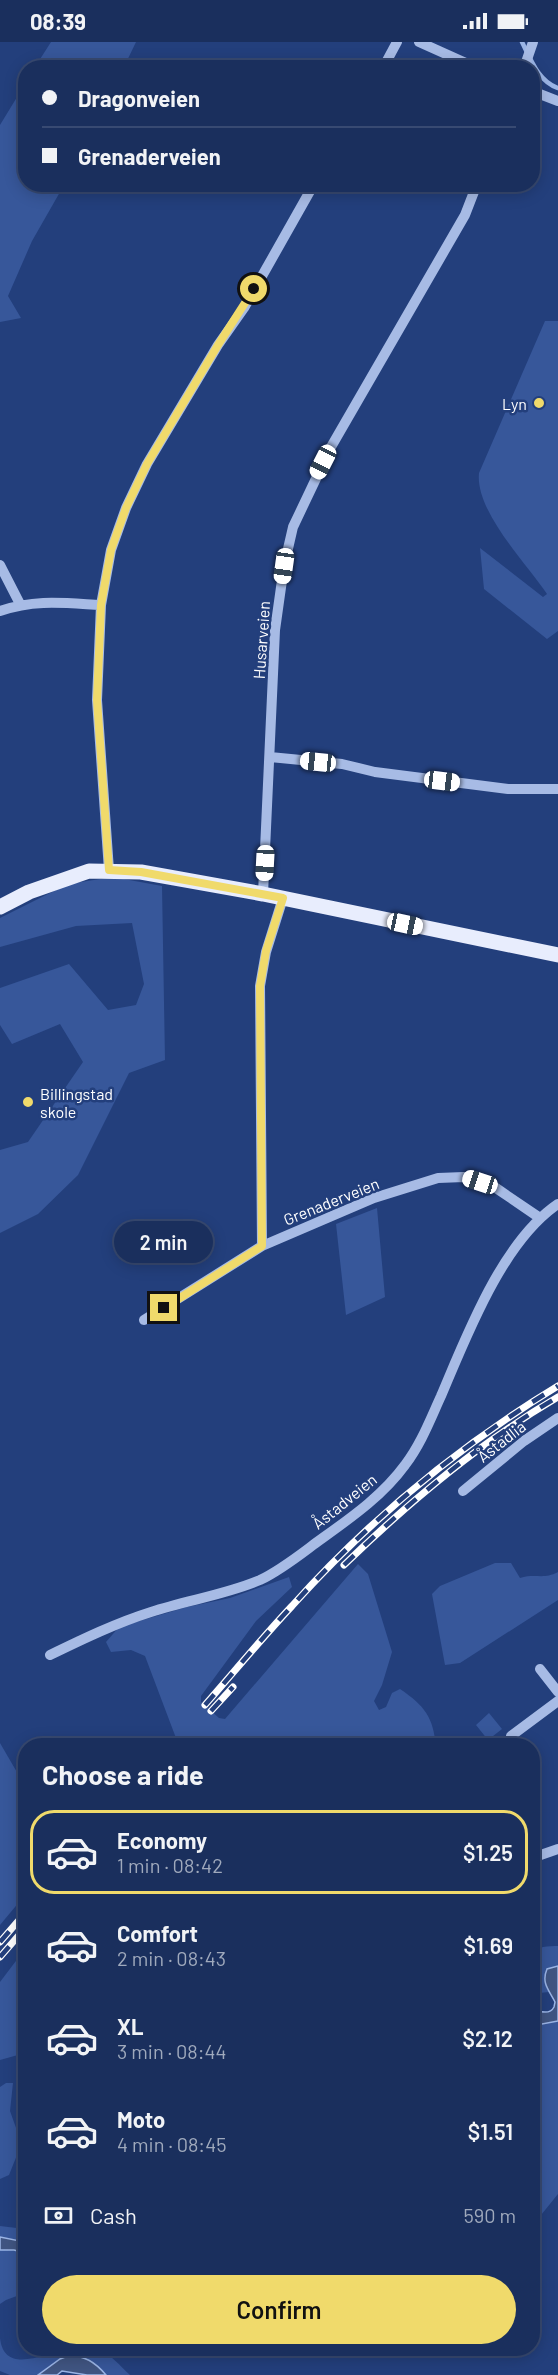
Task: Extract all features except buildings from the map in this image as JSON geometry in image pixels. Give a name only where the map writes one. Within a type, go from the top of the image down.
[{"type":"main road","points":[[0,907],[28,892],[89,871],[141,872],[263,894],[558,955]]},
{"type":"street","points":[[387,60],[397,42]]},
{"type":"street","points":[[419,42],[459,60]]},
{"type":"street","points":[[527,60],[533,42]]},
{"type":"street","points":[[540,94],[558,101]]},
{"type":"street","points":[[109,870],[97,700],[101,605],[111,550],[126,508],[147,464],[218,345],[243,308],[309,192]]},
{"type":"street","name":"Husarveien","points":[[263,894],[275,630],[284,566],[293,527],[331,447],[465,215],[474,192]]},
{"type":"street","points":[[0,565],[20,604]]},
{"type":"street","points":[[0,611],[20,604],[39,602],[101,605]]},
{"type":"street","points":[[270,757],[342,764],[375,772],[508,789],[558,789]]},
{"type":"street","points":[[262,1246],[260,986],[266,951],[283,898]]},
{"type":"street","name":"Grenaderveien","points":[[144,1320],[262,1246],[374,1198],[438,1178],[464,1177],[496,1188],[540,1218]]},
{"type":"street","name":"Åstadveien","points":[[50,1655],[111,1627],[151,1612],[227,1592],[263,1578],[367,1506],[396,1476],[416,1449],[492,1288],[519,1241],[540,1218],[558,1204]]},
{"type":"street","name":"Åstadlia","points":[[463,1491],[524,1441],[558,1418]]},
{"type":"street","points":[[540,1669],[558,1692]]},
{"type":"street","points":[[511,1736],[558,1701]]},
{"type":"street","points":[[540,1855],[558,1849]]},
{"type":"shaded area","points":[[51,42],[136,42],[127,60],[39,60]]},
{"type":"shaded area","points":[[18,95],[18,192],[60,192],[32,241],[8,296],[21,318],[0,322],[0,125]]},
{"type":"shaded area","points":[[545,321],[558,321],[558,631],[547,639],[484,589],[480,548],[543,597],[547,594],[493,520],[480,488],[479,473]]},
{"type":"shaded area","points":[[113,877],[162,886],[165,1060],[129,1073],[78,1175],[38,1214],[0,1233],[0,1150],[28,1142],[83,1062],[60,1024],[12,1044],[0,1025],[0,988],[69,964],[108,1010],[136,1005],[144,984],[132,923],[76,926],[0,947],[0,918],[68,884]]},
{"type":"shaded area","points":[[377,1208],[385,1297],[346,1315],[336,1224]]},
{"type":"shaded area","points":[[495,1563],[511,1563],[520,1578],[548,1576],[558,1572],[558,1600],[460,1663],[445,1665],[432,1594],[440,1586]]},
{"type":"shaded area","points":[[358,1564],[368,1574],[392,1652],[382,1685],[374,1701],[379,1710],[386,1707],[392,1693],[400,1689],[422,1707],[433,1727],[435,1738],[176,1738],[145,1656],[131,1650],[111,1652],[106,1642],[119,1627],[187,1607],[230,1598],[289,1577],[292,1587],[256,1621],[201,1696],[201,1702],[219,1718],[225,1719]]},
{"type":"shaded area","points":[[489,1713],[502,1729],[491,1738],[486,1738],[476,1725]]},
{"type":"shaded area","points":[[0,1743],[18,1774],[18,1903],[0,1925]]},
{"type":"shaded area","points":[[558,1946],[558,1966],[553,1967],[546,1987],[549,1992],[540,1993],[540,1948]]},
{"type":"shaded area","points":[[18,1958],[18,2055],[0,2060],[0,1982]]},
{"type":"shaded area","points":[[558,1966],[558,2021],[542,2024],[540,2023],[540,2011],[552,2010],[555,2002],[546,1986],[547,1969]]},
{"type":"shaded area","points":[[558,2021],[558,2194],[540,2216],[540,2023]]},
{"type":"shaded area","points":[[6,2083],[13,2083],[10,2111],[18,2133],[18,2152],[9,2175],[0,2179],[0,2087]]},
{"type":"shaded area","points":[[0,2226],[18,2228],[18,2241],[0,2237]]},
{"type":"shaded area","points":[[0,2237],[18,2241],[18,2251],[0,2250]]},
{"type":"shaded area","points":[[0,2250],[18,2251],[18,2296],[0,2304]]},
{"type":"shaded area","points":[[0,2338],[3,2349],[9,2356],[17,2359],[41,2356],[110,2356],[130,2375],[106,2375],[94,2363],[82,2357],[49,2366],[38,2375],[10,2375],[0,2371]]},
{"type":"shaded area","points":[[68,2356],[89,2360],[106,2375],[62,2371],[57,2375],[38,2375]]},
{"type":"waterway","points":[[522,42],[531,60]]},
{"type":"waterway","points":[[540,75],[558,88]]},
{"type":"railway","points":[[205,1705],[321,1574],[384,1514],[451,1459],[521,1409],[558,1386]]},
{"type":"railway","points":[[344,1565],[419,1496],[500,1434],[558,1397]]},
{"type":"railway","points":[[211,1711],[233,1687]]},
{"type":"railway","points":[[0,1942],[18,1921]]},
{"type":"railway","points":[[0,1957],[18,1936]]},
{"type":"place","name":"Lyn","points":[[539,403]]},
{"type":"place","name":"Billingstad skole","points":[[28,1102]]},
{"type":"route","points":[[164,1308],[262,1246],[260,986],[266,951],[283,898],[141,872],[109,870],[97,700],[101,605],[111,550],[126,508],[147,464],[254,289]]}]
